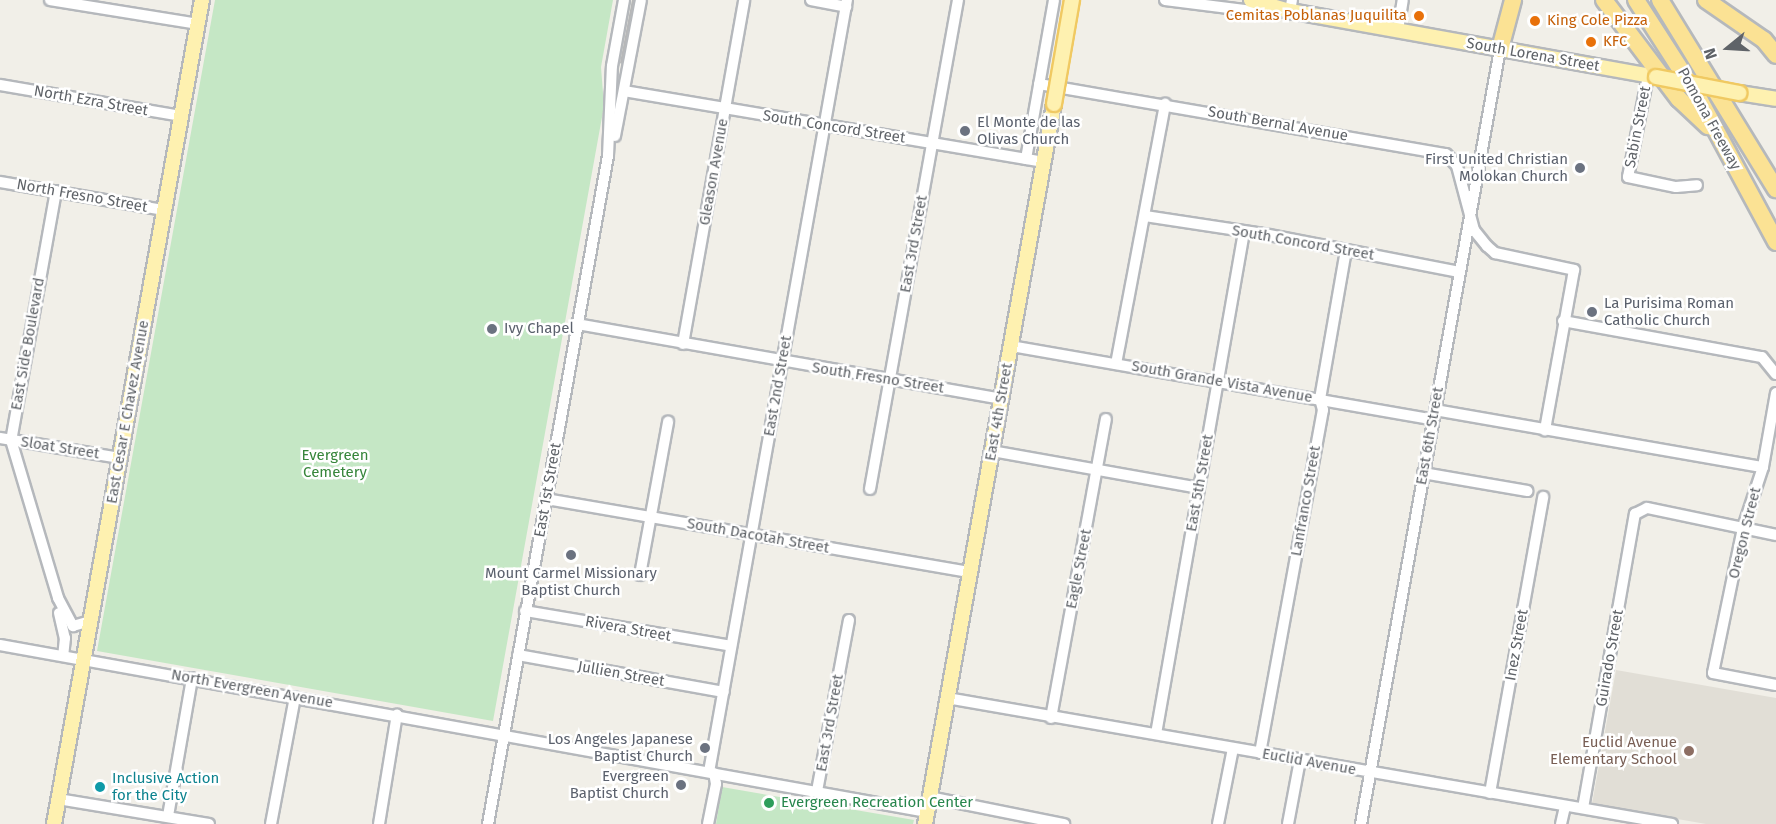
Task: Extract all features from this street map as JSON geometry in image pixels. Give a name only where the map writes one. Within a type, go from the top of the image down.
[{"type":"highway","points":[[1500,0],[1495,29],[1500,49]]},
{"type":"highway","points":[[1500,49],[1513,0]]},
{"type":"highway","points":[[1604,0],[1680,99],[1721,138]]},
{"type":"highway","name":"Pomona Freeway","points":[[1636,0],[1721,138],[1776,242]]},
{"type":"highway","name":"Pomona Freeway","points":[[1660,0],[1776,189]]},
{"type":"highway","points":[[1706,0],[1764,40],[1776,55]]},
{"type":"main road","name":"East Cesar E Chavez Avenue","points":[[54,824],[202,0]]},
{"type":"main road","name":"East 4th Street","points":[[926,818],[1072,0]]},
{"type":"main road","name":"South Lorena Street","points":[[1251,0],[1291,6],[1398,30],[1776,99]]},
{"type":"street","points":[[50,0],[198,24]]},
{"type":"street","name":"East 1st Street","points":[[608,156],[612,66],[624,0]]},
{"type":"street","name":"East 1st Street","points":[[488,824],[608,156],[624,91],[641,0]]},
{"type":"street","name":"Gleason Avenue","points":[[682,344],[744,0]]},
{"type":"street","points":[[811,0],[846,4]]},
{"type":"street","name":"East 3rd Street","points":[[870,489],[958,0]]},
{"type":"street","points":[[1026,159],[1054,0]]},
{"type":"street","name":"South Lorena Street","points":[[1165,0],[1260,12],[1291,6]]},
{"type":"street","points":[[1398,30],[1403,0]]},
{"type":"street","name":"East 2nd Street","points":[[708,824],[716,784],[711,772],[731,646],[783,363],[822,125],[846,4]]},
{"type":"street","name":"East 6th Street","points":[[1361,824],[1500,49]]},
{"type":"street","name":"Sabin Street","points":[[1652,77],[1628,177],[1676,187],[1697,185]]},
{"type":"street","name":"South Bernal Avenue","points":[[1039,84],[1446,154],[1456,166],[1476,181]]},
{"type":"street","name":"North Ezra Street","points":[[0,85],[181,116]]},
{"type":"street","name":"South Concord Street","points":[[624,91],[1044,162]]},
{"type":"street","points":[[1116,364],[1165,104]]},
{"type":"street","points":[[1456,166],[1470,219],[1495,253],[1574,270],[1545,430]]},
{"type":"street","name":"North Fresno Street","points":[[0,182],[164,210]]},
{"type":"street","name":"East Side Boulevard","points":[[56,191],[5,440],[58,598],[65,638],[63,656]]},
{"type":"street","name":"South Concord Street","points":[[1145,216],[1346,250],[1459,272]]},
{"type":"street","name":"East 5th Street","points":[[1156,734],[1244,232]]},
{"type":"street","name":"Lanfranco Street","points":[[1260,753],[1323,410],[1320,399],[1346,250]]},
{"type":"street","points":[[1563,321],[1762,357],[1775,372]]},
{"type":"street","name":"South Fresno Street","points":[[578,324],[783,363],[1001,399]]},
{"type":"street","name":"South Grande Vista Avenue","points":[[1011,346],[1320,399],[1545,430],[1763,467]]},
{"type":"street","name":"Oregon Street","points":[[1776,393],[1763,467],[1743,528],[1713,673],[1776,685]]},
{"type":"street","name":"Eagle Street","points":[[1051,718],[1106,419]]},
{"type":"street","points":[[640,575],[668,422]]},
{"type":"street","name":"Sloat Street","points":[[5,440],[119,458]]},
{"type":"street","points":[[992,451],[1199,488]]},
{"type":"street","points":[[1423,473],[1527,491]]},
{"type":"street","name":"Inez Street","points":[[1490,793],[1543,497]]},
{"type":"street","name":"South Dacotah Street","points":[[546,499],[970,572]]},
{"type":"street","name":"Guirado Street","points":[[1583,808],[1635,514],[1647,508],[1743,528]]},
{"type":"street","points":[[1743,528],[1776,535]]},
{"type":"street","name":"East Side Boulevard","points":[[58,598],[73,626],[90,621]]},
{"type":"street","name":"Rivera Street","points":[[525,611],[731,646]]},
{"type":"street","name":"East 3rd Street","points":[[817,791],[849,620]]},
{"type":"street","name":"North Evergreen Avenue","points":[[0,645],[397,714],[817,791],[926,818]]},
{"type":"street","name":"Jullien Street","points":[[518,655],[724,692]]},
{"type":"street","points":[[168,816],[192,678]]},
{"type":"street","points":[[271,824],[295,697]]},
{"type":"street","name":"Euclid Avenue","points":[[947,698],[1051,718],[1156,734],[1672,824]]},
{"type":"street","points":[[379,824],[397,714]]},
{"type":"street","points":[[1218,824],[1233,748]]},
{"type":"street","points":[[1288,824],[1300,760]]},
{"type":"street","points":[[929,797],[1064,824]]},
{"type":"street","points":[[58,799],[209,824]]},
{"type":"street","points":[[1562,824],[1565,806]]},
{"type":"shaded area","name":"Euclid Avenue Elementary School","points":[[1616,670],[1776,698],[1776,824],[1706,824],[1592,804]]},
{"type":"green space","name":"Evergreen Cemetery","points":[[215,0],[613,0],[601,67],[604,106],[493,721],[97,651]]},
{"type":"green space","name":"Evergreen Recreation Center","points":[[722,787],[914,820],[913,824],[716,824]]},
{"type":"tram line","points":[[621,63],[633,0]]},
{"type":"place","name":"Cemitas Poblanas Juquilita","points":[[1419,16]]},
{"type":"place","name":"King Cole Pizza","points":[[1535,21]]},
{"type":"place","name":"KFC","points":[[1591,42]]},
{"type":"place","name":"El Monte de las Olivas Church","points":[[965,131]]},
{"type":"place","name":"First United Christian Molokan Church","points":[[1580,168]]},
{"type":"place","name":"La Purisima Roman Catholic Church","points":[[1592,312]]},
{"type":"place","name":"Ivy Chapel","points":[[492,329]]},
{"type":"place","name":"Mount Carmel Missionary Baptist Church","points":[[571,555]]},
{"type":"place","name":"Los Angeles Japanese Baptist Church","points":[[705,748]]},
{"type":"place","name":"Euclid Avenue Elementary School","points":[[1689,751]]},
{"type":"place","name":"Evergreen Baptist Church","points":[[681,785]]},
{"type":"place","name":"Inclusive Action for the City","points":[[100,787]]},
{"type":"place","name":"Evergreen Recreation Center","points":[[769,803]]}]
